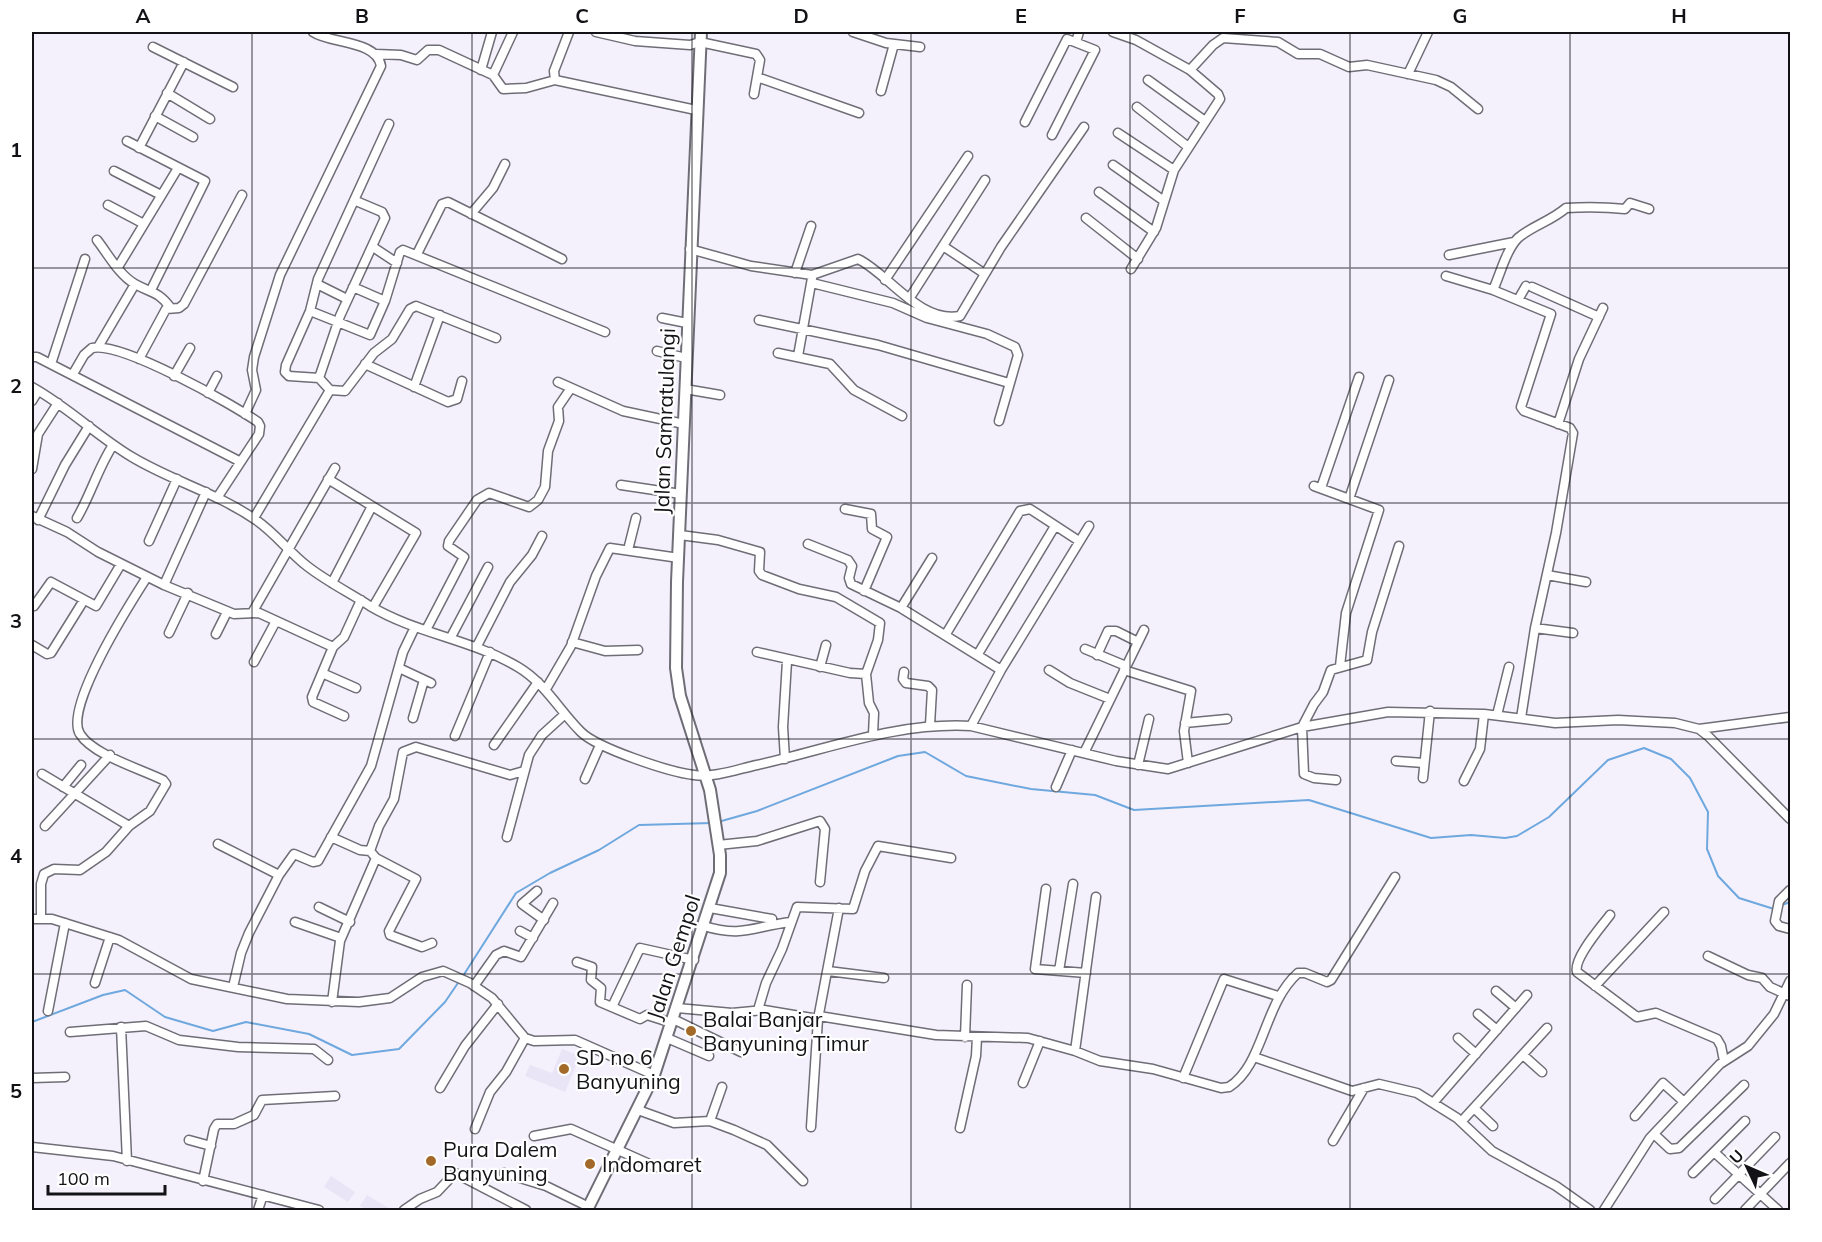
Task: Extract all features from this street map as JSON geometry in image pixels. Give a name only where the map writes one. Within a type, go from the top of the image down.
[{"type":"main road","name":"Jalan Samratulangi","points":[[700,37],[676,618],[679,687],[687,724],[706,776],[712,806]]},
{"type":"main road","name":"Jalan Gempol","points":[[588,1209],[654,1075],[710,908],[720,873],[712,806]]},
{"type":"street","points":[[313,32],[375,54],[417,60],[428,50],[439,50],[493,75],[503,89],[509,90],[555,80],[696,110]]},
{"type":"street","points":[[481,70],[492,32]]},
{"type":"street","points":[[493,75],[513,32]]},
{"type":"street","points":[[555,80],[554,71],[569,32]]},
{"type":"street","points":[[596,32],[635,41],[690,45],[700,37],[759,56],[754,93]]},
{"type":"street","points":[[853,32],[894,44],[920,47]]},
{"type":"street","points":[[1076,42],[1079,32]]},
{"type":"street","points":[[1113,32],[1125,33],[1190,70],[1220,97],[1174,170],[1154,232],[1131,269]]},
{"type":"street","points":[[1265,41],[1270,32]]},
{"type":"street","points":[[1408,74],[1428,32]]},
{"type":"street","points":[[1190,70],[1216,41],[1235,35],[1284,44],[1302,55],[1324,55],[1350,68],[1367,65],[1445,83],[1478,109]]},
{"type":"street","points":[[1025,122],[1067,39],[1095,50],[1052,135]]},
{"type":"street","points":[[881,91],[894,44]]},
{"type":"street","points":[[153,47],[233,87]]},
{"type":"street","points":[[245,414],[256,390],[252,364],[274,291],[379,75],[380,60],[375,54]]},
{"type":"street","points":[[139,148],[184,62]]},
{"type":"street","points":[[757,77],[859,113]]},
{"type":"street","points":[[1148,80],[1205,121]]},
{"type":"street","points":[[168,93],[210,119]]},
{"type":"street","points":[[1137,107],[1188,146]]},
{"type":"street","points":[[156,116],[193,137]]},
{"type":"street","points":[[389,124],[317,284],[310,311],[285,369],[289,376],[319,378],[330,390],[337,392],[349,388],[378,349],[392,339],[412,307],[440,315],[496,338]]},
{"type":"street","points":[[812,279],[853,259],[861,261],[909,299],[948,317],[960,316],[967,309],[985,274],[1022,216],[1084,127]]},
{"type":"street","points":[[1118,133],[1174,170]]},
{"type":"street","points":[[127,141],[205,181],[151,290]]},
{"type":"street","points":[[885,280],[968,156]]},
{"type":"street","points":[[471,214],[493,188],[505,164]]},
{"type":"street","points":[[1113,165],[1164,201]]},
{"type":"street","points":[[118,267],[178,168]]},
{"type":"street","points":[[114,171],[161,195]]},
{"type":"street","points":[[909,299],[985,180]]},
{"type":"street","points":[[1099,192],[1154,232]]},
{"type":"street","points":[[139,359],[163,313],[170,307],[179,308],[184,304],[242,195]]},
{"type":"street","points":[[319,378],[338,321],[385,216],[382,212],[356,201]]},
{"type":"street","points":[[417,254],[444,202],[448,202],[562,259]]},
{"type":"street","points":[[1493,290],[1514,242],[1523,234],[1554,219],[1566,208],[1585,209],[1594,206],[1625,209],[1630,203],[1649,209]]},
{"type":"street","points":[[108,205],[144,224]]},
{"type":"street","points":[[1086,218],[1138,259]]},
{"type":"street","points":[[795,273],[811,226]]},
{"type":"street","points":[[97,240],[135,284],[162,296],[170,307]]},
{"type":"street","points":[[1449,255],[1514,242]]},
{"type":"street","points":[[943,246],[985,274]]},
{"type":"street","points":[[373,247],[396,263]]},
{"type":"street","points":[[690,249],[751,266],[795,273],[892,303],[927,318],[987,334],[1015,347],[1018,355],[999,421]]},
{"type":"street","points":[[370,335],[386,301],[401,251],[417,254],[605,332]]},
{"type":"street","points":[[51,364],[85,259]]},
{"type":"street","points":[[1446,276],[1493,290],[1549,312],[1552,316],[1521,407],[1524,411],[1572,430],[1574,439],[1535,628],[1521,718]]},
{"type":"street","points":[[798,356],[812,279]]},
{"type":"street","points":[[73,374],[84,355],[98,347],[135,284]]},
{"type":"street","points":[[317,284],[348,299]]},
{"type":"street","points":[[1518,300],[1529,286],[1601,312],[1579,359],[1558,424]]},
{"type":"street","points":[[353,287],[386,301]]},
{"type":"street","points":[[310,311],[370,335],[378,349]]},
{"type":"street","points":[[414,387],[440,315]]},
{"type":"street","points":[[662,318],[687,323]]},
{"type":"street","points":[[759,320],[878,345],[1009,383]]},
{"type":"street","points":[[98,347],[122,352],[139,359],[208,393],[258,423],[260,430],[217,498]]},
{"type":"street","points":[[174,376],[190,348]]},
{"type":"street","points":[[657,351],[686,358]]},
{"type":"street","points":[[778,353],[830,364],[854,390],[902,416]]},
{"type":"street","points":[[32,357],[73,374],[239,461]]},
{"type":"street","points":[[365,364],[451,402],[457,399],[462,381]]},
{"type":"street","points":[[208,393],[217,376]]},
{"type":"street","points":[[1340,666],[1346,613],[1379,517],[1379,510],[1317,487],[1359,377]]},
{"type":"street","points":[[1349,499],[1389,380]]},
{"type":"street","points":[[558,382],[623,411],[684,424]]},
{"type":"street","points":[[426,630],[464,557],[448,546],[449,541],[477,500],[489,493],[525,507],[534,504],[541,494],[551,440],[559,421],[558,407],[571,388]]},
{"type":"street","points":[[685,388],[720,395]]},
{"type":"street","points":[[32,401],[35,389],[58,403],[113,445],[150,467],[206,492],[254,518],[309,567],[373,608],[415,627],[477,646],[521,668],[546,689],[586,737],[600,745],[677,772],[706,776],[785,759],[873,734],[930,725],[971,726],[1138,765],[1168,769],[1302,726],[1388,712],[1430,711],[1484,714],[1555,723],[1618,720],[1665,722],[1699,729],[1791,717]]},
{"type":"street","points":[[254,518],[330,390]]},
{"type":"street","points":[[32,469],[38,434],[58,403]]},
{"type":"street","points":[[89,426],[35,518],[67,532],[121,564],[164,585],[188,593],[227,612],[252,613],[276,621],[333,647]]},
{"type":"street","points":[[77,518],[87,500],[94,477],[113,445]]},
{"type":"street","points":[[252,613],[334,468]]},
{"type":"street","points":[[149,541],[177,479]]},
{"type":"street","points":[[328,479],[416,533],[373,608]]},
{"type":"street","points":[[621,485],[681,494]]},
{"type":"street","points":[[164,585],[206,492]]},
{"type":"street","points":[[332,583],[372,506]]},
{"type":"street","points":[[845,509],[871,514],[872,529],[886,537],[864,591]]},
{"type":"street","points":[[946,634],[1020,511],[1030,509],[1079,541]]},
{"type":"street","points":[[628,550],[636,518]]},
{"type":"street","points":[[978,654],[1055,526]]},
{"type":"street","points":[[971,726],[1001,670],[1089,526]]},
{"type":"street","points":[[680,535],[718,540],[759,552],[759,571],[762,575],[799,589],[836,597],[878,622],[881,628],[866,674],[869,703],[874,713],[873,734]]},
{"type":"street","points":[[477,646],[510,582],[532,555],[542,536]]},
{"type":"street","points":[[808,544],[848,560],[852,566],[849,581],[864,591],[901,608],[1001,670]]},
{"type":"street","points":[[1336,780],[1314,778],[1304,774],[1302,726],[1323,692],[1329,673],[1340,666],[1363,663],[1368,660],[1372,632],[1399,546]]},
{"type":"street","points":[[546,689],[572,642],[596,576],[610,548],[679,558]]},
{"type":"street","points":[[901,608],[932,558]]},
{"type":"street","points":[[34,606],[51,582],[97,605],[121,564]]},
{"type":"street","points":[[451,637],[489,567]]},
{"type":"street","points":[[1547,574],[1586,582]]},
{"type":"street","points":[[147,577],[105,646],[77,714],[77,729],[82,737],[110,755],[166,782],[154,806],[129,826],[106,852],[83,869],[54,869],[44,874],[40,884],[36,919],[65,923],[110,937],[181,975],[287,999],[332,1002],[390,999],[432,972],[443,971],[472,984],[498,1004],[525,1038],[534,1041],[575,1040],[654,1075]]},
{"type":"street","points":[[169,633],[188,593]]},
{"type":"street","points":[[32,645],[48,654],[51,652],[84,600]]},
{"type":"street","points":[[344,716],[312,700],[333,647],[344,637],[361,600]]},
{"type":"street","points":[[216,634],[227,612]]},
{"type":"street","points":[[254,662],[276,621]]},
{"type":"street","points":[[233,987],[244,944],[279,875],[294,854],[313,862],[318,861],[370,766],[399,668],[415,627]]},
{"type":"street","points":[[1535,628],[1573,633]]},
{"type":"street","points":[[1084,753],[1144,630]]},
{"type":"street","points":[[1097,655],[1108,631],[1116,631],[1138,642]]},
{"type":"street","points":[[572,642],[605,651],[638,650]]},
{"type":"street","points":[[820,667],[826,645]]},
{"type":"street","points":[[1085,649],[1125,668],[1191,691],[1185,723],[1188,763]]},
{"type":"street","points":[[455,736],[490,652]]},
{"type":"street","points":[[757,652],[787,661],[866,674]]},
{"type":"street","points":[[785,759],[783,718],[787,661]]},
{"type":"street","points":[[1497,716],[1509,667]]},
{"type":"street","points":[[399,668],[427,682],[413,718]]},
{"type":"street","points":[[1049,670],[1070,683],[1110,699]]},
{"type":"street","points":[[904,672],[903,679],[906,683],[928,686],[932,690],[930,725]]},
{"type":"street","points":[[322,673],[356,688]]},
{"type":"street","points":[[494,745],[538,682]]},
{"type":"street","points":[[1423,778],[1430,711]]},
{"type":"street","points":[[507,837],[524,771],[534,745],[565,714]]},
{"type":"street","points":[[1464,781],[1480,749],[1484,714]]},
{"type":"street","points":[[1138,765],[1149,719]]},
{"type":"street","points":[[1185,723],[1227,719]]},
{"type":"street","points":[[1699,729],[1791,819]]},
{"type":"street","points":[[585,779],[600,745]]},
{"type":"street","points":[[332,1002],[341,938],[350,922],[373,855],[379,826],[394,799],[403,752],[410,748],[510,775],[524,771]]},
{"type":"street","points":[[1056,787],[1072,750]]},
{"type":"street","points":[[45,826],[110,755]]},
{"type":"street","points":[[1396,760],[1424,763]]},
{"type":"street","points":[[63,787],[81,765]]},
{"type":"street","points":[[42,774],[129,826]]},
{"type":"street","points":[[718,845],[757,841],[820,821],[825,829],[820,882]]},
{"type":"street","points":[[331,837],[373,855],[416,879],[389,931],[390,935],[422,947],[432,943]]},
{"type":"street","points":[[218,844],[279,875]]},
{"type":"street","points":[[758,1010],[766,983],[783,949],[797,907],[850,909],[854,906],[865,871],[878,846],[951,858]]},
{"type":"street","points":[[677,1008],[732,1013],[758,1010],[936,1035],[1008,1036],[1040,1041],[1100,1061],[1154,1069],[1221,1088],[1229,1087],[1254,1056],[1278,996],[1298,973],[1305,973],[1327,982],[1331,980],[1395,878]]},
{"type":"street","points":[[1059,971],[1073,884]]},
{"type":"street","points":[[1046,889],[1035,969],[1086,973]]},
{"type":"street","points":[[1791,890],[1781,898],[1776,910],[1775,921],[1779,926],[1791,929]]},
{"type":"street","points":[[537,891],[522,904],[544,920]]},
{"type":"street","points":[[1075,1051],[1096,897]]},
{"type":"street","points":[[472,984],[496,955],[504,951],[521,957],[553,903]]},
{"type":"street","points":[[319,907],[350,922]]},
{"type":"street","points":[[710,908],[772,919]]},
{"type":"street","points":[[811,1127],[819,1018],[839,908]]},
{"type":"street","points":[[1595,986],[1664,912]]},
{"type":"street","points":[[1610,915],[1576,967],[1577,972],[1637,1017],[1656,1013],[1717,1039],[1724,1061]]},
{"type":"street","points":[[295,922],[341,938]]},
{"type":"street","points":[[704,926],[736,933],[791,922]]},
{"type":"street","points":[[48,1011],[65,923]]},
{"type":"street","points":[[520,931],[533,938]]},
{"type":"street","points":[[95,983],[110,937]]},
{"type":"street","points":[[612,1007],[640,948],[694,960]]},
{"type":"street","points":[[1708,956],[1748,975],[1762,978],[1770,987],[1787,994]]},
{"type":"street","points":[[577,962],[592,966],[591,980],[601,988],[599,1001],[640,1019],[645,1014],[672,1021],[741,1052]]},
{"type":"street","points":[[828,971],[884,978]]},
{"type":"street","points":[[1183,1078],[1224,979],[1278,996]]},
{"type":"street","points":[[1604,1210],[1641,1149],[1683,1101],[1724,1061],[1740,1054],[1748,1046],[1774,1014],[1787,994],[1791,981]]},
{"type":"street","points":[[965,1037],[967,985]]},
{"type":"street","points":[[1496,991],[1516,1008]]},
{"type":"street","points":[[1434,1102],[1527,995]]},
{"type":"street","points":[[440,1088],[465,1046],[498,1004]]},
{"type":"street","points":[[1478,1014],[1497,1030]]},
{"type":"street","points":[[70,1032],[146,1026],[179,1040],[238,1047],[314,1049],[328,1060]]},
{"type":"street","points":[[121,1027],[127,1161]]},
{"type":"street","points":[[1461,1122],[1547,1028]]},
{"type":"street","points":[[960,1128],[976,1056],[977,1037]]},
{"type":"street","points":[[475,1129],[490,1092],[506,1072],[525,1038]]},
{"type":"street","points":[[667,1038],[709,1056]]},
{"type":"street","points":[[1458,1038],[1476,1054]]},
{"type":"street","points":[[1023,1083],[1040,1041]]},
{"type":"street","points":[[1523,1054],[1542,1072]]},
{"type":"street","points":[[1254,1056],[1352,1091],[1379,1084],[1403,1088],[1434,1102],[1461,1122],[1492,1151],[1556,1186],[1590,1210]]},
{"type":"street","points":[[32,1078],[65,1077]]},
{"type":"street","points":[[1635,1116],[1663,1083],[1683,1101]]},
{"type":"street","points":[[1654,1134],[1670,1149],[1678,1148],[1744,1085]]},
{"type":"street","points":[[710,1121],[722,1087]]},
{"type":"street","points":[[1333,1141],[1364,1088]]},
{"type":"street","points":[[203,1181],[217,1124],[234,1124],[254,1116],[262,1100],[335,1096]]},
{"type":"street","points":[[1474,1108],[1493,1126]]},
{"type":"street","points":[[638,1110],[674,1123],[710,1121],[763,1143],[803,1181]]},
{"type":"street","points":[[1693,1173],[1745,1121]]},
{"type":"street","points":[[534,1136],[571,1129],[656,1167]]},
{"type":"street","points":[[1714,1199],[1775,1137]]},
{"type":"street","points":[[189,1140],[211,1146]]},
{"type":"street","points":[[32,1147],[104,1154],[319,1210]]},
{"type":"street","points":[[1714,1152],[1778,1210]]},
{"type":"street","points":[[1745,1210],[1791,1163]]},
{"type":"street","points":[[404,1210],[420,1199],[437,1192],[454,1173],[509,1207],[526,1210]]},
{"type":"street","points":[[504,1173],[546,1186],[588,1209]]},
{"type":"street","points":[[258,1210],[263,1195]]},
{"type":"shaded area","name":"SD no 6 Banyuning","points":[[562,1049],[580,1056],[565,1092],[525,1076],[530,1065],[552,1073]]},
{"type":"shaded area","points":[[331,1176],[355,1192],[348,1202],[324,1187]]},
{"type":"shaded area","points":[[367,1195],[392,1210],[368,1210],[360,1206]]},
{"type":"waterway","points":[[718,822],[757,811],[898,756],[925,752],[966,776],[1031,789],[1095,795],[1134,810],[1309,800],[1431,838],[1471,835],[1505,838],[1517,836],[1549,817],[1608,760],[1644,748],[1671,759],[1690,778],[1708,812],[1707,849],[1718,876],[1739,898],[1774,909]]},
{"type":"waterway","points":[[463,976],[516,893],[550,873],[599,850],[639,825],[712,823]]},
{"type":"waterway","points":[[1782,905],[1790,902]]},
{"type":"waterway","points":[[32,1022],[103,995],[125,990],[165,1017],[213,1031],[246,1022],[309,1034],[352,1055],[399,1049],[445,1002],[460,980]]},
{"type":"place","name":"Balai Banjar Banyuning Timur","points":[[691,1031]]},
{"type":"place","name":"SD no 6 Banyuning","points":[[564,1069]]},
{"type":"place","name":"Pura Dalem Banyuning","points":[[431,1161]]},
{"type":"place","name":"Indomaret","points":[[590,1164]]}]
